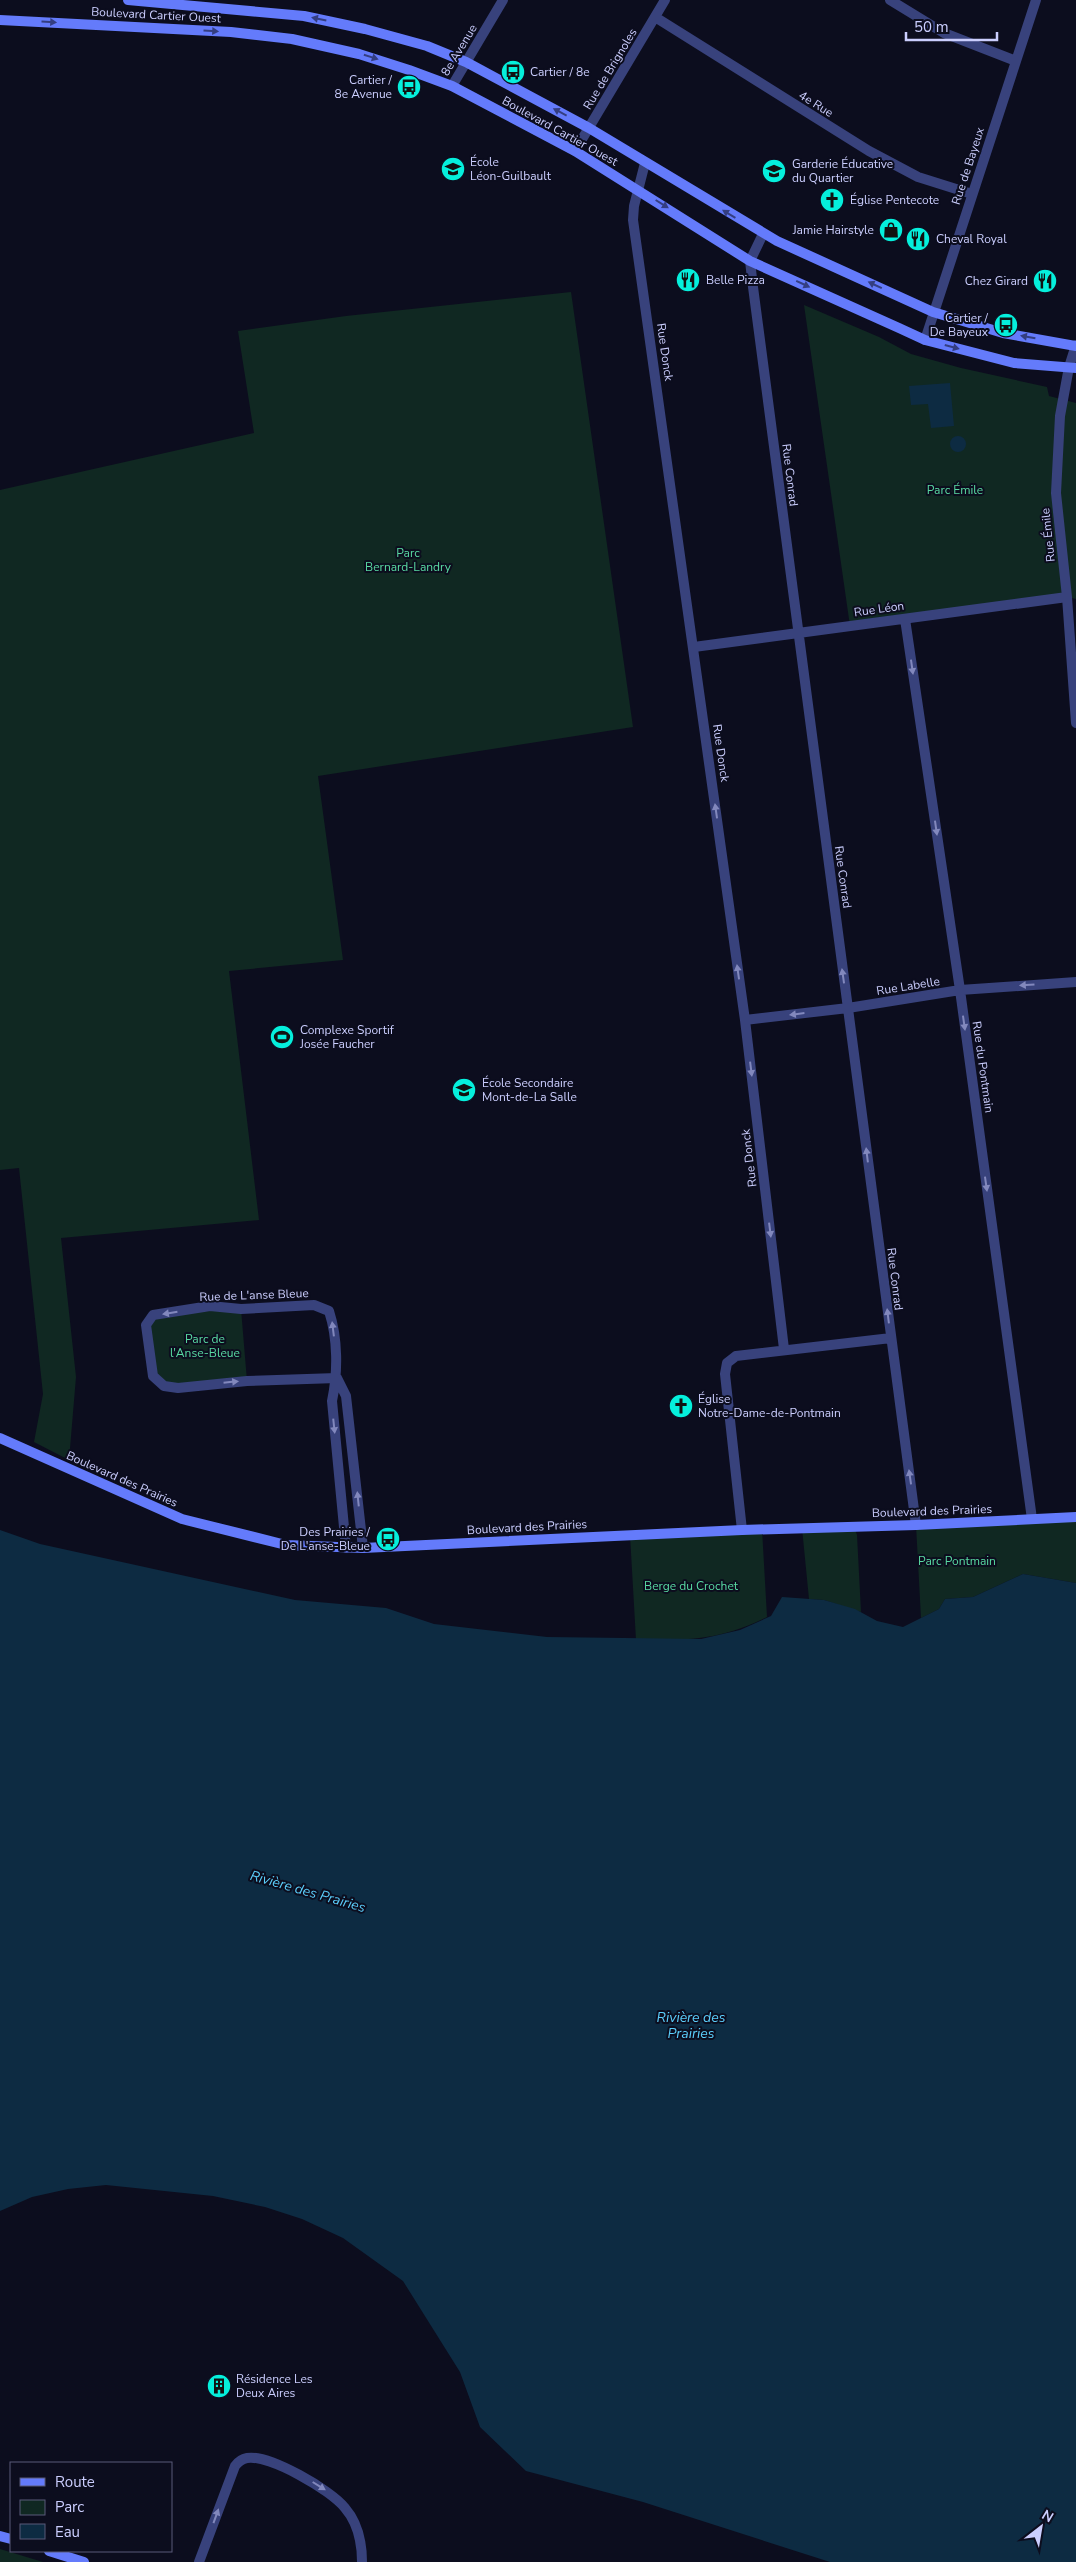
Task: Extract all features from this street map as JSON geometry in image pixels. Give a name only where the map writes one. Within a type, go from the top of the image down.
[{"type":"street","name":"Boulevard Cartier Ouest","points":[[128,0],[304,16],[365,29],[427,46],[466,62],[589,128],[763,234],[933,312],[1003,333],[1076,345]]},
{"type":"street","name":"8e Avenue","points":[[452,86],[503,0]]},
{"type":"street","name":"Rue de Brignoles","points":[[575,151],[665,0]]},
{"type":"street","points":[[890,0],[944,33],[1016,61]]},
{"type":"street","name":"Rue de Bayeux","points":[[925,340],[1036,0]]},
{"type":"street","name":"4e Rue","points":[[656,17],[868,152],[918,177],[972,194]]},
{"type":"street","name":"Boulevard Cartier Ouest","points":[[0,20],[230,32],[292,39],[362,55],[452,86],[575,151],[750,261],[925,340],[1014,363],[1073,367]]},
{"type":"street","name":"Rue Donck","points":[[646,163],[638,189],[634,220],[745,1020],[784,1349]]},
{"type":"street","points":[[750,261],[763,234]]},
{"type":"street","name":"Rue Conrad","points":[[750,261],[916,1525]]},
{"type":"street","name":"Rue Émile","points":[[1076,345],[1073,367],[1060,416],[1056,493],[1067,597],[1076,723]]},
{"type":"street","name":"Rue Léon","points":[[694,647],[1067,597]]},
{"type":"street","name":"Rue du Pontmain","points":[[905,619],[960,990],[1032,1519]]},
{"type":"street","name":"Rue Labelle","points":[[745,1020],[848,1008],[960,990],[1076,982]]},
{"type":"street","name":"Rue de L'anse Bleue","points":[[337,1378],[247,1381],[178,1388],[164,1386],[153,1376],[146,1325],[152,1315],[210,1306],[241,1308],[314,1305],[329,1310],[333,1324],[337,1378],[332,1401],[346,1548]]},
{"type":"street","points":[[742,1530],[724,1374],[727,1363],[736,1356],[890,1338]]},
{"type":"street","name":"Rue de L'anse Bleue","points":[[337,1378],[346,1396],[363,1548]]},
{"type":"street","name":"Boulevard des Prairies","points":[[0,1438],[182,1519],[286,1545],[363,1548],[742,1530],[916,1525],[1076,1517]]},
{"type":"street","points":[[199,2562],[235,2466],[242,2459],[251,2457],[294,2472],[339,2500],[350,2513],[357,2528],[362,2545],[362,2562]]},
{"type":"street","points":[[52,2552],[84,2562]]},
{"type":"green space","name":"Parc Bernard-Landry","points":[[571,292],[633,727],[318,776],[343,960],[229,971],[259,1220],[61,1238],[76,1377],[69,1460],[34,1442],[43,1394],[19,1168],[0,1170],[0,490],[254,433],[238,331],[346,316]]},
{"type":"green space","name":"Parc Émile","points":[[804,305],[879,337],[911,354],[961,368],[1047,387],[1049,396],[1076,403],[1076,599],[1067,597],[850,626]]},
{"type":"green space","name":"Parc de l'Anse-Bleue","points":[[241,1309],[247,1381],[178,1388],[153,1376],[146,1325],[153,1315]]},
{"type":"green space","name":"Parc Pontmain","points":[[1076,1517],[1076,1583],[1023,1574],[973,1597],[945,1599],[939,1609],[921,1618],[916,1525]]},
{"type":"green space","points":[[854,1527],[857,1535],[861,1612],[824,1600],[809,1599],[802,1528]]},
{"type":"green space","name":"Berge du Crochet","points":[[762,1529],[767,1617],[733,1631],[703,1638],[636,1640],[630,1535]]},
{"type":"green space","points":[[0,2549],[43,2562],[0,2562]]},
{"type":"water","points":[[950,383],[954,426],[931,428],[928,404],[911,405],[909,386]]},
{"type":"water","points":[[955,436],[961,436],[966,441],[964,450],[955,452],[950,447],[950,441]]},
{"type":"water","name":"Rivière des Prairies","points":[[0,1530],[40,1544],[295,1600],[386,1608],[434,1624],[547,1637],[701,1639],[740,1630],[771,1616],[782,1597],[824,1600],[855,1609],[877,1621],[903,1627],[939,1609],[945,1599],[973,1597],[1023,1574],[1076,1583],[1076,2562],[830,2562],[643,2502],[526,2471],[480,2427],[460,2372],[403,2281],[343,2238],[302,2219],[265,2207],[213,2196],[106,2185],[68,2189],[32,2197],[0,2211]]},
{"type":"place","name":"Cartier / 8e","points":[[513,72]]},
{"type":"place","name":"Cartier / 8e Avenue","points":[[409,87]]},
{"type":"place","name":"École Léon-Guilbault","points":[[453,169]]},
{"type":"place","name":"Garderie Éducative du Quartier","points":[[774,171]]},
{"type":"place","name":"Église Pentecote","points":[[832,200]]},
{"type":"place","name":"Jamie Hairstyle","points":[[891,230]]},
{"type":"place","name":"Cheval Royal","points":[[918,239]]},
{"type":"place","name":"Belle Pizza","points":[[688,280]]},
{"type":"place","name":"Chez Girard","points":[[1045,281]]},
{"type":"place","name":"Cartier / De Bayeux","points":[[1006,325]]},
{"type":"place","name":"Complexe Sportif Josée Faucher","points":[[282,1037]]},
{"type":"place","name":"École Secondaire Mont-de-La Salle","points":[[464,1090]]},
{"type":"place","name":"Église Notre-Dame-de-Pontmain","points":[[681,1406]]},
{"type":"place","name":"Des Prairies / De L'anse-Bleue","points":[[388,1539]]},
{"type":"place","name":"Résidence Les Deux Aires","points":[[219,2386]]}]
